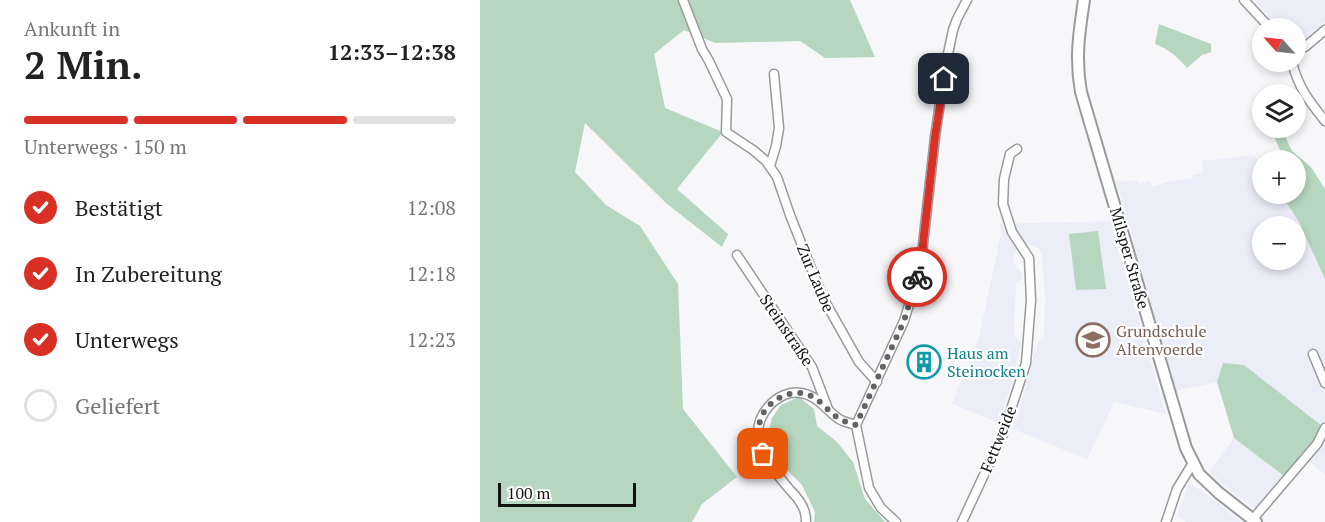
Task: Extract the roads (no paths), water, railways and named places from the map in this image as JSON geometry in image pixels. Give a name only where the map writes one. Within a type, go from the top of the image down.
[{"type":"street","name":"Zur Laube","points":[[683,0],[702,49],[727,99],[726,132],[766,161],[777,177],[823,298],[859,362],[877,382]]},
{"type":"street","points":[[896,522],[881,508],[869,489],[856,425],[904,321],[916,282],[922,253],[934,147],[948,54],[957,20],[967,0]]},
{"type":"street","name":"Milsper Straße","points":[[1084,0],[1077,53],[1081,92],[1186,448],[1199,474],[1254,521]]},
{"type":"street","points":[[1244,0],[1261,18]]},
{"type":"street","points":[[1306,46],[1325,30]]},
{"type":"street","points":[[1294,72],[1300,87],[1325,121]]},
{"type":"street","points":[[770,166],[779,128],[774,74]]},
{"type":"street","name":"Fettweide","points":[[962,522],[1003,434],[1026,363],[1031,300],[1029,258],[1012,232],[1003,204],[1004,179],[1010,154],[1017,149]]},
{"type":"street","name":"Steinstraße","points":[[737,255],[812,367],[828,410]]},
{"type":"street","points":[[1313,354],[1325,383]]},
{"type":"street","points":[[806,522],[805,511],[798,499],[763,454],[758,441],[761,419],[774,401],[792,393],[803,393],[813,397],[839,418],[856,425]]},
{"type":"street","points":[[1254,521],[1317,444],[1325,428]]},
{"type":"street","points":[[1166,522],[1178,489],[1193,463]]},
{"type":"place","name":"Grundschule Altenvoerde","points":[[1093,340]]},
{"type":"place","name":"Haus am Steinocken","points":[[924,362]]}]
